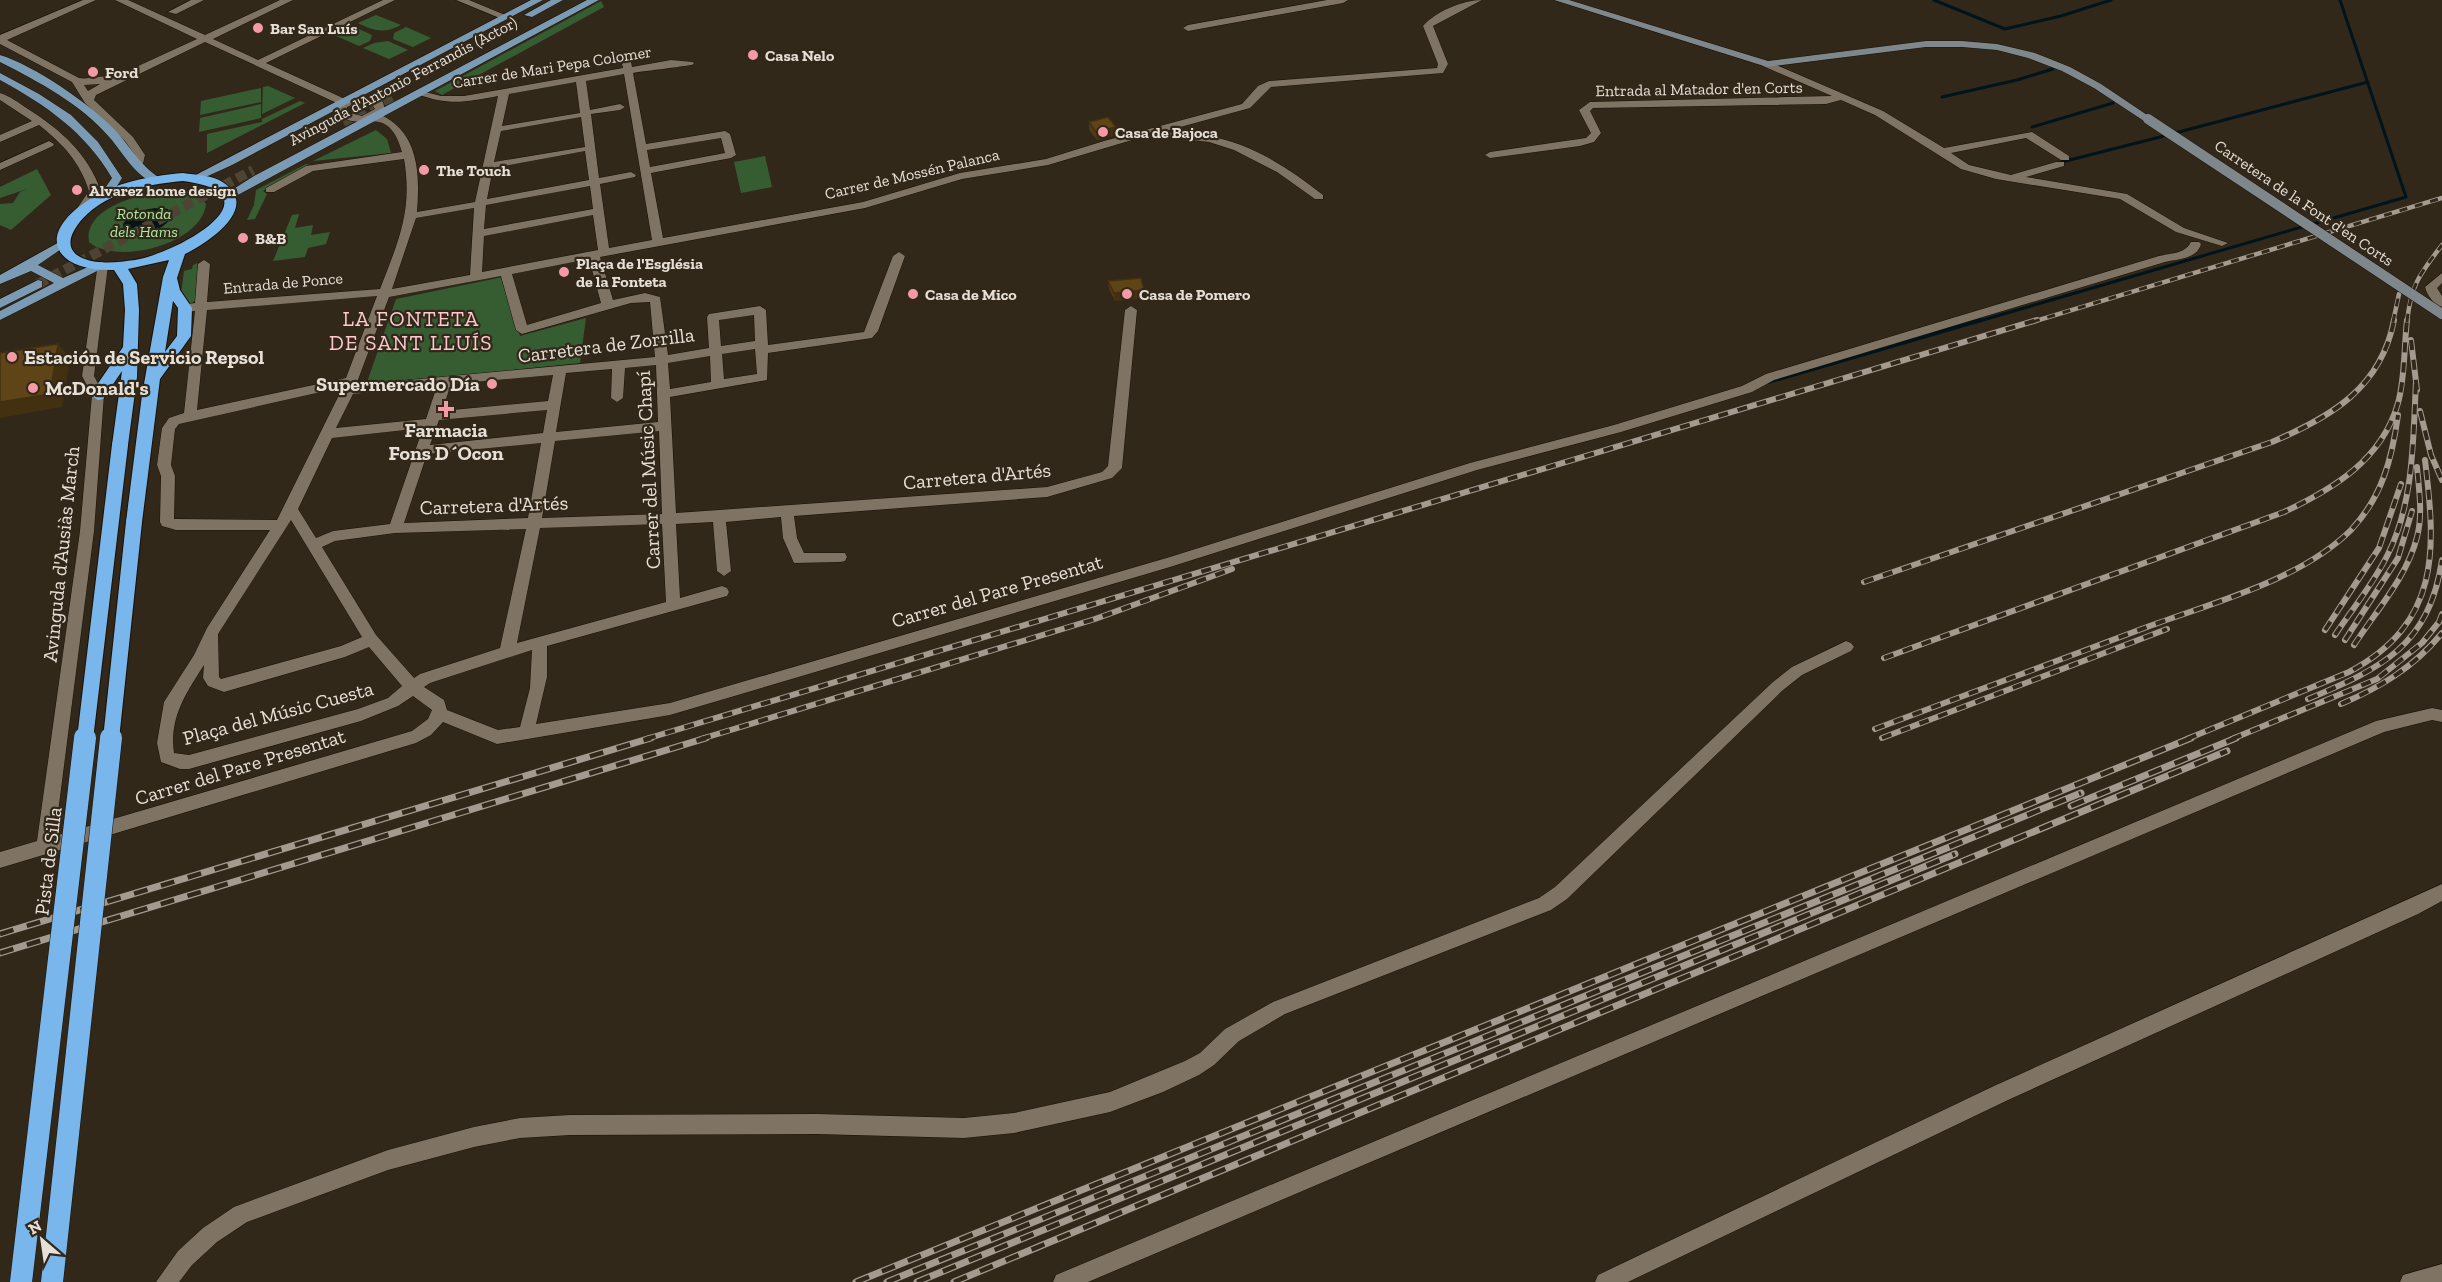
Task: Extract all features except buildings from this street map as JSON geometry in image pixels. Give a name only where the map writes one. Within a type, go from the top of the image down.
[{"type":"highway","points":[[195,178],[218,184],[230,195],[230,208],[221,223],[203,238],[155,260],[119,266],[101,266],[74,259],[66,252],[63,243],[66,230],[77,216],[105,197],[156,180],[195,178]]},
{"type":"highway","points":[[52,1282],[143,439],[170,277],[178,251]]},
{"type":"highway","points":[[98,395],[129,349],[132,310],[130,284],[119,266]]},
{"type":"highway","points":[[153,378],[184,336],[193,307],[173,290],[170,277]]},
{"type":"highway","name":"Pista de Silla","points":[[21,1282],[129,377],[129,349]]},
{"type":"main road","name":"Avinguda d'Antonio Ferrandis (Actor)","points":[[195,178],[345,103],[538,0]]},
{"type":"main road","name":"Avinguda d'Antonio Ferrandis (Actor)","points":[[558,0],[387,94],[573,0]]},
{"type":"main road","name":"Avinguda d'Antonio Ferrandis (Actor)","points":[[230,195],[594,0]]},
{"type":"main road","points":[[0,58],[53,86],[72,99],[110,131],[143,173],[156,180]]},
{"type":"main road","points":[[0,76],[47,102],[84,131],[104,153],[117,178],[105,197]]},
{"type":"main road","name":"Avinguda d'Antonio Ferrandis (Actor)","points":[[248,167],[338,120]]},
{"type":"main road","points":[[0,304],[29,277],[42,258],[63,243]]},
{"type":"main road","points":[[0,316],[101,266]]},
{"type":"main road","points":[[0,293],[29,277],[33,267],[63,283]]},
{"type":"main road","points":[[0,280],[29,277]]},
{"type":"street","points":[[0,38],[83,0]]},
{"type":"street","points":[[0,38],[91,0]]},
{"type":"street","points":[[120,0],[345,103],[363,99],[376,102],[380,107],[375,116]]},
{"type":"street","points":[[173,12],[199,0]]},
{"type":"street","points":[[88,101],[92,93],[100,87],[280,0]]},
{"type":"street","points":[[0,38],[76,80],[89,83],[105,81],[288,0]]},
{"type":"street","points":[[259,63],[390,0]]},
{"type":"street","points":[[460,0],[505,17]]},
{"type":"street","points":[[1188,28],[1343,0]]},
{"type":"street","name":"Carrer de Mossén Palanca","points":[[383,292],[395,293],[865,205],[960,176],[1048,162],[1145,132],[1250,104],[1256,99],[1261,88],[1269,84],[1439,71],[1443,64],[1428,26],[1433,21],[1477,0]]},
{"type":"street","points":[[1559,0],[1767,64],[1843,96],[1909,130],[1940,152],[1972,170],[2123,196],[2180,230],[2222,243]]},
{"type":"street","name":"Carretera de la Font d'en Corts","points":[[1767,64],[1921,43],[1957,42],[1998,46],[2065,68],[2148,119],[2442,314]]},
{"type":"street","name":"Carrer de Mari Pepa Colomer","points":[[421,92],[440,99],[455,100],[581,79],[628,67],[672,63],[689,64]]},
{"type":"street","points":[[628,67],[658,242]]},
{"type":"street","points":[[506,272],[522,330],[608,305],[599,254],[598,211],[581,79]]},
{"type":"street","points":[[76,80],[88,101],[105,114],[129,139],[140,155],[138,166]]},
{"type":"street","points":[[476,277],[481,194],[505,98],[504,92]]},
{"type":"street","points":[[0,96],[40,121],[71,149],[86,170],[95,188],[92,198],[77,216]]},
{"type":"street","name":"Entrada al Matador d'en Corts","points":[[1490,155],[1590,140],[1596,133],[1584,110],[1590,105],[1826,101],[1843,96]]},
{"type":"street","points":[[212,632],[282,525],[327,434],[350,386],[411,217],[412,189],[407,155],[405,144],[397,129],[375,116],[361,118],[345,115],[341,110],[345,103]]},
{"type":"street","points":[[594,112],[620,107]]},
{"type":"street","points":[[504,129],[577,115]]},
{"type":"street","points":[[0,139],[40,121]]},
{"type":"street","points":[[1145,132],[1208,139],[1223,143],[1278,167],[1319,197]]},
{"type":"street","points":[[642,148],[725,134],[731,155],[646,171]]},
{"type":"street","points":[[1940,152],[2028,135],[2062,161],[2012,178]]},
{"type":"street","points":[[687,140],[692,162]]},
{"type":"street","points":[[0,167],[49,144]]},
{"type":"street","points":[[495,165],[581,149]]},
{"type":"street","points":[[270,190],[310,168],[407,155]]},
{"type":"street","points":[[487,202],[631,175]]},
{"type":"street","points":[[417,215],[473,205]]},
{"type":"street","points":[[478,234],[598,211]]},
{"type":"street","name":"Carrer del Pare Presentat","points":[[440,714],[497,737],[670,709],[1170,562],[1475,466],[1616,429],[1747,389],[1770,377],[2187,254],[2194,249],[2194,244]]},
{"type":"street","name":"Carretera de Zorrilla","points":[[282,525],[170,524],[165,519],[168,476],[164,465],[169,428],[174,421],[190,415],[350,386],[445,382],[560,371],[662,360],[715,351],[868,335],[876,321],[899,256]]},
{"type":"street","points":[[190,415],[198,353],[193,307],[204,264]]},
{"type":"street","name":"Avinguda d'Ausiàs March","points":[[45,848],[87,531],[98,395],[88,376],[101,266]]},
{"type":"street","points":[[2442,277],[2431,287],[2442,303]]},
{"type":"street","name":"Entrada de Ponce","points":[[193,307],[383,292]]},
{"type":"street","name":"Carrer del Músic Chapí","points":[[608,305],[630,299],[654,298],[656,300],[664,394],[673,605]]},
{"type":"street","points":[[664,394],[762,376],[760,310],[712,317],[718,384]]},
{"type":"street","name":"Carretera d'Artés","points":[[313,545],[333,536],[395,528],[719,517],[1047,492],[1107,475],[1115,468],[1131,310]]},
{"type":"street","points":[[184,336],[184,347],[198,353]]},
{"type":"street","points":[[618,398],[619,365]]},
{"type":"street","points":[[507,653],[534,524],[560,371]]},
{"type":"street","points":[[395,528],[445,382]]},
{"type":"street","points":[[327,434],[554,405]]},
{"type":"street","points":[[422,450],[665,426]]},
{"type":"street","points":[[291,509],[371,639]]},
{"type":"street","points":[[787,512],[790,538],[799,559],[840,557]]},
{"type":"street","points":[[719,517],[724,571]]},
{"type":"street","points":[[411,687],[425,678],[539,642],[722,592]]},
{"type":"street","name":"Plaça del Músic Cuesta","points":[[212,632],[211,678],[218,686],[225,686],[345,651],[371,639],[411,687],[393,702],[361,715],[189,762],[180,762],[167,757],[165,743],[170,709],[200,658],[212,632]]},
{"type":"street","points":[[526,732],[542,666],[539,642]]},
{"type":"street","points":[[166,1282],[185,1258],[210,1235],[242,1214],[388,1160],[474,1137],[520,1128],[570,1125],[817,1124],[964,1128],[1014,1123],[1065,1114],[1156,1086],[1200,1063],[1232,1035],[1279,1008],[1545,904],[1561,893],[1778,686],[1797,671],[1846,647]]},
{"type":"street","name":"Carrer del Pare Presentat","points":[[0,860],[416,736],[434,725],[440,714],[439,704],[411,687]]},
{"type":"street","points":[[1063,1282],[2382,726],[2432,714],[2442,716]]},
{"type":"street","points":[[1605,1282],[2001,1093],[2401,913],[2442,892]]},
{"type":"street","points":[[2410,1282],[2442,1274]]},
{"type":"green space","points":[[601,1],[604,7],[442,95],[435,91]]},
{"type":"green space","points":[[376,15],[401,25],[389,30],[379,30],[358,23]]},
{"type":"green space","points":[[352,26],[372,35],[370,41],[359,46],[334,35]]},
{"type":"green space","points":[[406,27],[431,38],[413,47],[393,39],[394,33]]},
{"type":"green space","points":[[388,41],[408,50],[389,59],[363,48],[374,43]]},
{"type":"green space","points":[[268,86],[295,98],[262,114],[263,87]]},
{"type":"green space","points":[[261,88],[261,102],[200,115],[201,101]]},
{"type":"green space","points":[[300,101],[305,103],[207,153],[207,134],[262,122],[262,119]]},
{"type":"green space","points":[[261,104],[261,118],[199,132],[200,118]]},
{"type":"green space","points":[[376,130],[387,139],[391,153],[313,161]]},
{"type":"green space","points":[[765,156],[772,187],[741,193],[734,162]]},
{"type":"green space","points":[[306,164],[310,165],[263,191],[267,194],[255,219],[247,220],[254,205],[256,190]]},
{"type":"green space","points":[[37,169],[51,195],[11,230],[0,225],[0,204],[13,203],[20,192],[27,189],[0,198],[0,187]]},
{"type":"green space","name":"Rotonda dels Hams","points":[[175,190],[192,193],[206,204],[201,218],[190,230],[175,240],[156,247],[119,252],[102,249],[89,242],[90,229],[96,219],[106,210],[134,198]]},
{"type":"green space","points":[[299,214],[295,228],[313,225],[311,235],[330,232],[326,244],[308,248],[305,257],[273,261],[292,215]]},
{"type":"green space","points":[[198,263],[195,301],[190,304],[181,294],[184,271],[192,269],[193,265]]},
{"type":"green space","points":[[503,277],[520,336],[586,318],[580,363],[366,385],[396,299]]},
{"type":"water","points":[[168,209],[172,216],[163,226],[144,234],[124,231],[123,224],[131,216],[146,210]]},
{"type":"waterway","points":[[1934,0],[2005,29],[2061,16],[2111,0]]},
{"type":"waterway","points":[[2340,0],[2368,82]]},
{"type":"waterway","points":[[1942,97],[2017,80],[2053,69]]},
{"type":"waterway","points":[[2175,133],[2368,82]]},
{"type":"waterway","points":[[2313,224],[2406,197],[2368,82]]},
{"type":"waterway","points":[[2032,127],[2113,103]]},
{"type":"waterway","points":[[2058,163],[2164,136]]},
{"type":"waterway","points":[[1976,322],[2305,226]]},
{"type":"waterway","points":[[1768,382],[1981,320]]},
{"type":"tunnel","points":[[343,122],[392,97]]},
{"type":"tunnel","points":[[38,284],[253,170]]},
{"type":"railway","points":[[2032,322],[2442,198]]},
{"type":"railway","points":[[2407,322],[2411,298],[2418,280],[2442,245]]},
{"type":"railway","points":[[2393,322],[2399,294]]},
{"type":"railway","points":[[646,739],[2037,320]]},
{"type":"railway","points":[[1864,582],[2272,442],[2294,432],[2333,410],[2365,382],[2378,364],[2394,320]]},
{"type":"railway","points":[[1884,658],[2284,512],[2320,493],[2353,470],[2368,456],[2391,423],[2402,384],[2407,320]]},
{"type":"railway","points":[[2411,340],[2417,390]]},
{"type":"railway","points":[[2335,635],[2376,575],[2397,534],[2411,470],[2416,382]]},
{"type":"railway","points":[[2420,411],[2431,455],[2442,480]]},
{"type":"railway","points":[[1875,729],[2227,599],[2307,563],[2331,548],[2351,530],[2371,504],[2389,462],[2398,415]]},
{"type":"railway","points":[[2187,739],[2349,672],[2379,653],[2401,631],[2416,607],[2426,581],[2430,554],[2431,524],[2425,460]]},
{"type":"railway","points":[[2354,645],[2390,593],[2412,552],[2420,520],[2417,467]]},
{"type":"railway","points":[[2325,630],[2379,548],[2401,484]]},
{"type":"railway","points":[[2345,640],[2398,558],[2412,511]]},
{"type":"railway","points":[[2308,699],[2358,676],[2398,650],[2413,634],[2426,614],[2436,589],[2442,560]]},
{"type":"railway","points":[[701,739],[1095,619],[1232,569]]},
{"type":"railway","points":[[2232,739],[2377,679],[2422,643],[2439,622],[2442,614]]},
{"type":"railway","points":[[1882,738],[2167,629]]},
{"type":"railway","points":[[2341,704],[2370,691],[2396,675],[2420,656],[2442,633]]},
{"type":"railway","points":[[0,934],[651,738]]},
{"type":"railway","points":[[0,953],[706,738]]},
{"type":"railway","points":[[856,1282],[2191,738]]},
{"type":"railway","points":[[2071,806],[2236,738]]},
{"type":"railway","points":[[954,1282],[2227,751]]},
{"type":"railway","points":[[887,1282],[2081,793]]},
{"type":"railway","points":[[917,1282],[1955,854]]},
{"type":"place","name":"Bar San Luís","points":[[258,28]]},
{"type":"place","name":"Casa Nelo","points":[[753,55]]},
{"type":"place","name":"Ford","points":[[93,72]]},
{"type":"place","name":"Casa de Bajoca","points":[[1103,132]]},
{"type":"place","name":"The Touch","points":[[424,170]]},
{"type":"place","name":"Alvarez home design","points":[[77,190]]},
{"type":"place","name":"B&B","points":[[243,238]]},
{"type":"place","name":"Plaça de l'Església de la Fonteta","points":[[564,272]]},
{"type":"place","name":"Casa de Mico","points":[[913,294]]},
{"type":"place","name":"Casa de Pomero","points":[[1127,294]]},
{"type":"place","name":"Estación de Servicio Repsol","points":[[12,357]]},
{"type":"place","name":"Supermercado Día","points":[[492,384]]},
{"type":"place","name":"McDonald's","points":[[33,388]]},
{"type":"place","name":"Farmacia Fons D´Ocon","points":[[446,409]]},
{"type":"district","name":"LA FONTETA DE SANT LLUÍS","points":[[411,330]]}]
